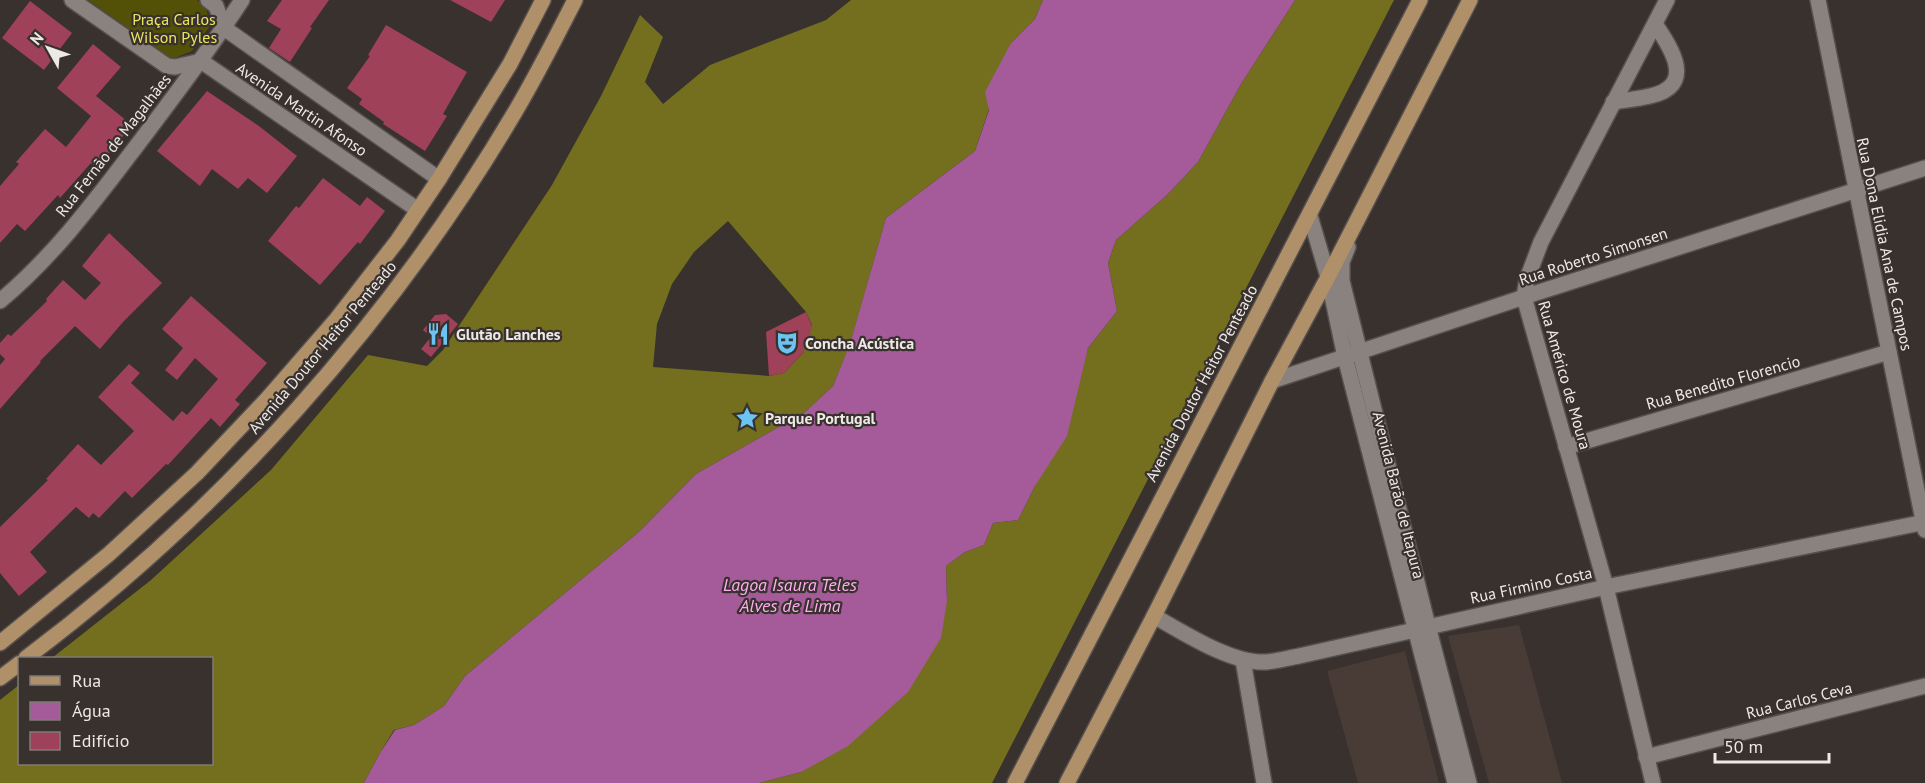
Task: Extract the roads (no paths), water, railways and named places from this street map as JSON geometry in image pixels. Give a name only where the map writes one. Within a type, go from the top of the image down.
[{"type":"main road","name":"Avenida Doutor Heitor Penteado","points":[[0,642],[109,554],[197,473],[261,406],[335,321],[356,296],[439,179],[510,64],[543,0]]},
{"type":"main road","name":"Avenida Doutor Heitor Penteado","points":[[27,657],[119,584],[219,492],[266,444],[320,382],[402,282],[465,191],[516,111],[575,0]]},
{"type":"main road","name":"Avenida Doutor Heitor Penteado","points":[[1015,783],[1420,0]]},
{"type":"main road","points":[[1067,783],[1470,0]]},
{"type":"main road","points":[[0,678],[18,664]]},
{"type":"street","points":[[72,0],[167,66],[175,68],[201,61]]},
{"type":"street","name":"Avenida Martin Afonso","points":[[208,0],[216,6],[224,28],[439,179]]},
{"type":"street","name":"Rua Fernão de Magalhães","points":[[0,301],[50,254],[110,180],[201,61],[242,0]]},
{"type":"street","name":"Rua Américo de Moura","points":[[1653,783],[1605,587],[1524,297],[1527,279],[1541,242],[1667,0]]},
{"type":"street","name":"Rua Dona Elidia Ana de Campos","points":[[1818,0],[1924,525]]},
{"type":"street","points":[[1613,102],[1652,96],[1669,89],[1677,77],[1676,61],[1655,24]]},
{"type":"street","name":"Avenida Martin Afonso","points":[[201,61],[418,210]]},
{"type":"street","name":"Rua Roberto Simonsen","points":[[1272,381],[1925,168]]},
{"type":"street","name":"Avenida Barão de Itapura","points":[[1310,216],[1352,354],[1421,628],[1455,783]]},
{"type":"street","name":"Avenida Barão de Itapura","points":[[1352,354],[1342,281],[1342,262],[1354,227]]},
{"type":"street","name":"Rua Benedito Florencio","points":[[1566,447],[1889,352]]},
{"type":"street","name":"Rua Firmino Costa","points":[[1154,616],[1201,641],[1244,660],[1266,662],[1605,587],[1924,525]]},
{"type":"street","name":"Avenida Barão de Itapura","points":[[1421,628],[1469,783]]},
{"type":"street","points":[[1244,660],[1263,783]]},
{"type":"street","name":"Rua Carlos Ceva","points":[[1646,758],[1925,686]]},
{"type":"water","name":"Lagoa Isaura Teles Alves de Lima","points":[[1043,0],[1295,0],[1241,84],[1198,162],[1168,194],[1116,240],[1108,263],[1117,311],[1088,348],[1067,436],[1035,486],[1018,520],[993,523],[984,545],[965,552],[946,566],[947,601],[941,638],[908,692],[848,746],[801,772],[759,783],[364,783],[395,730],[414,725],[444,706],[465,676],[640,531],[696,474],[805,412],[833,386],[850,344],[886,218],[975,151],[989,110],[985,92],[1011,43],[1035,19]]},
{"type":"place","name":"Glutão Lanches","points":[[438,334]]},
{"type":"place","name":"Concha Acústica","points":[[787,343]]},
{"type":"place","name":"Parque Portugal","points":[[747,418]]},
{"type":"park label","name":"Praça Carlos Wilson Pyles","points":[[174,28]]}]
